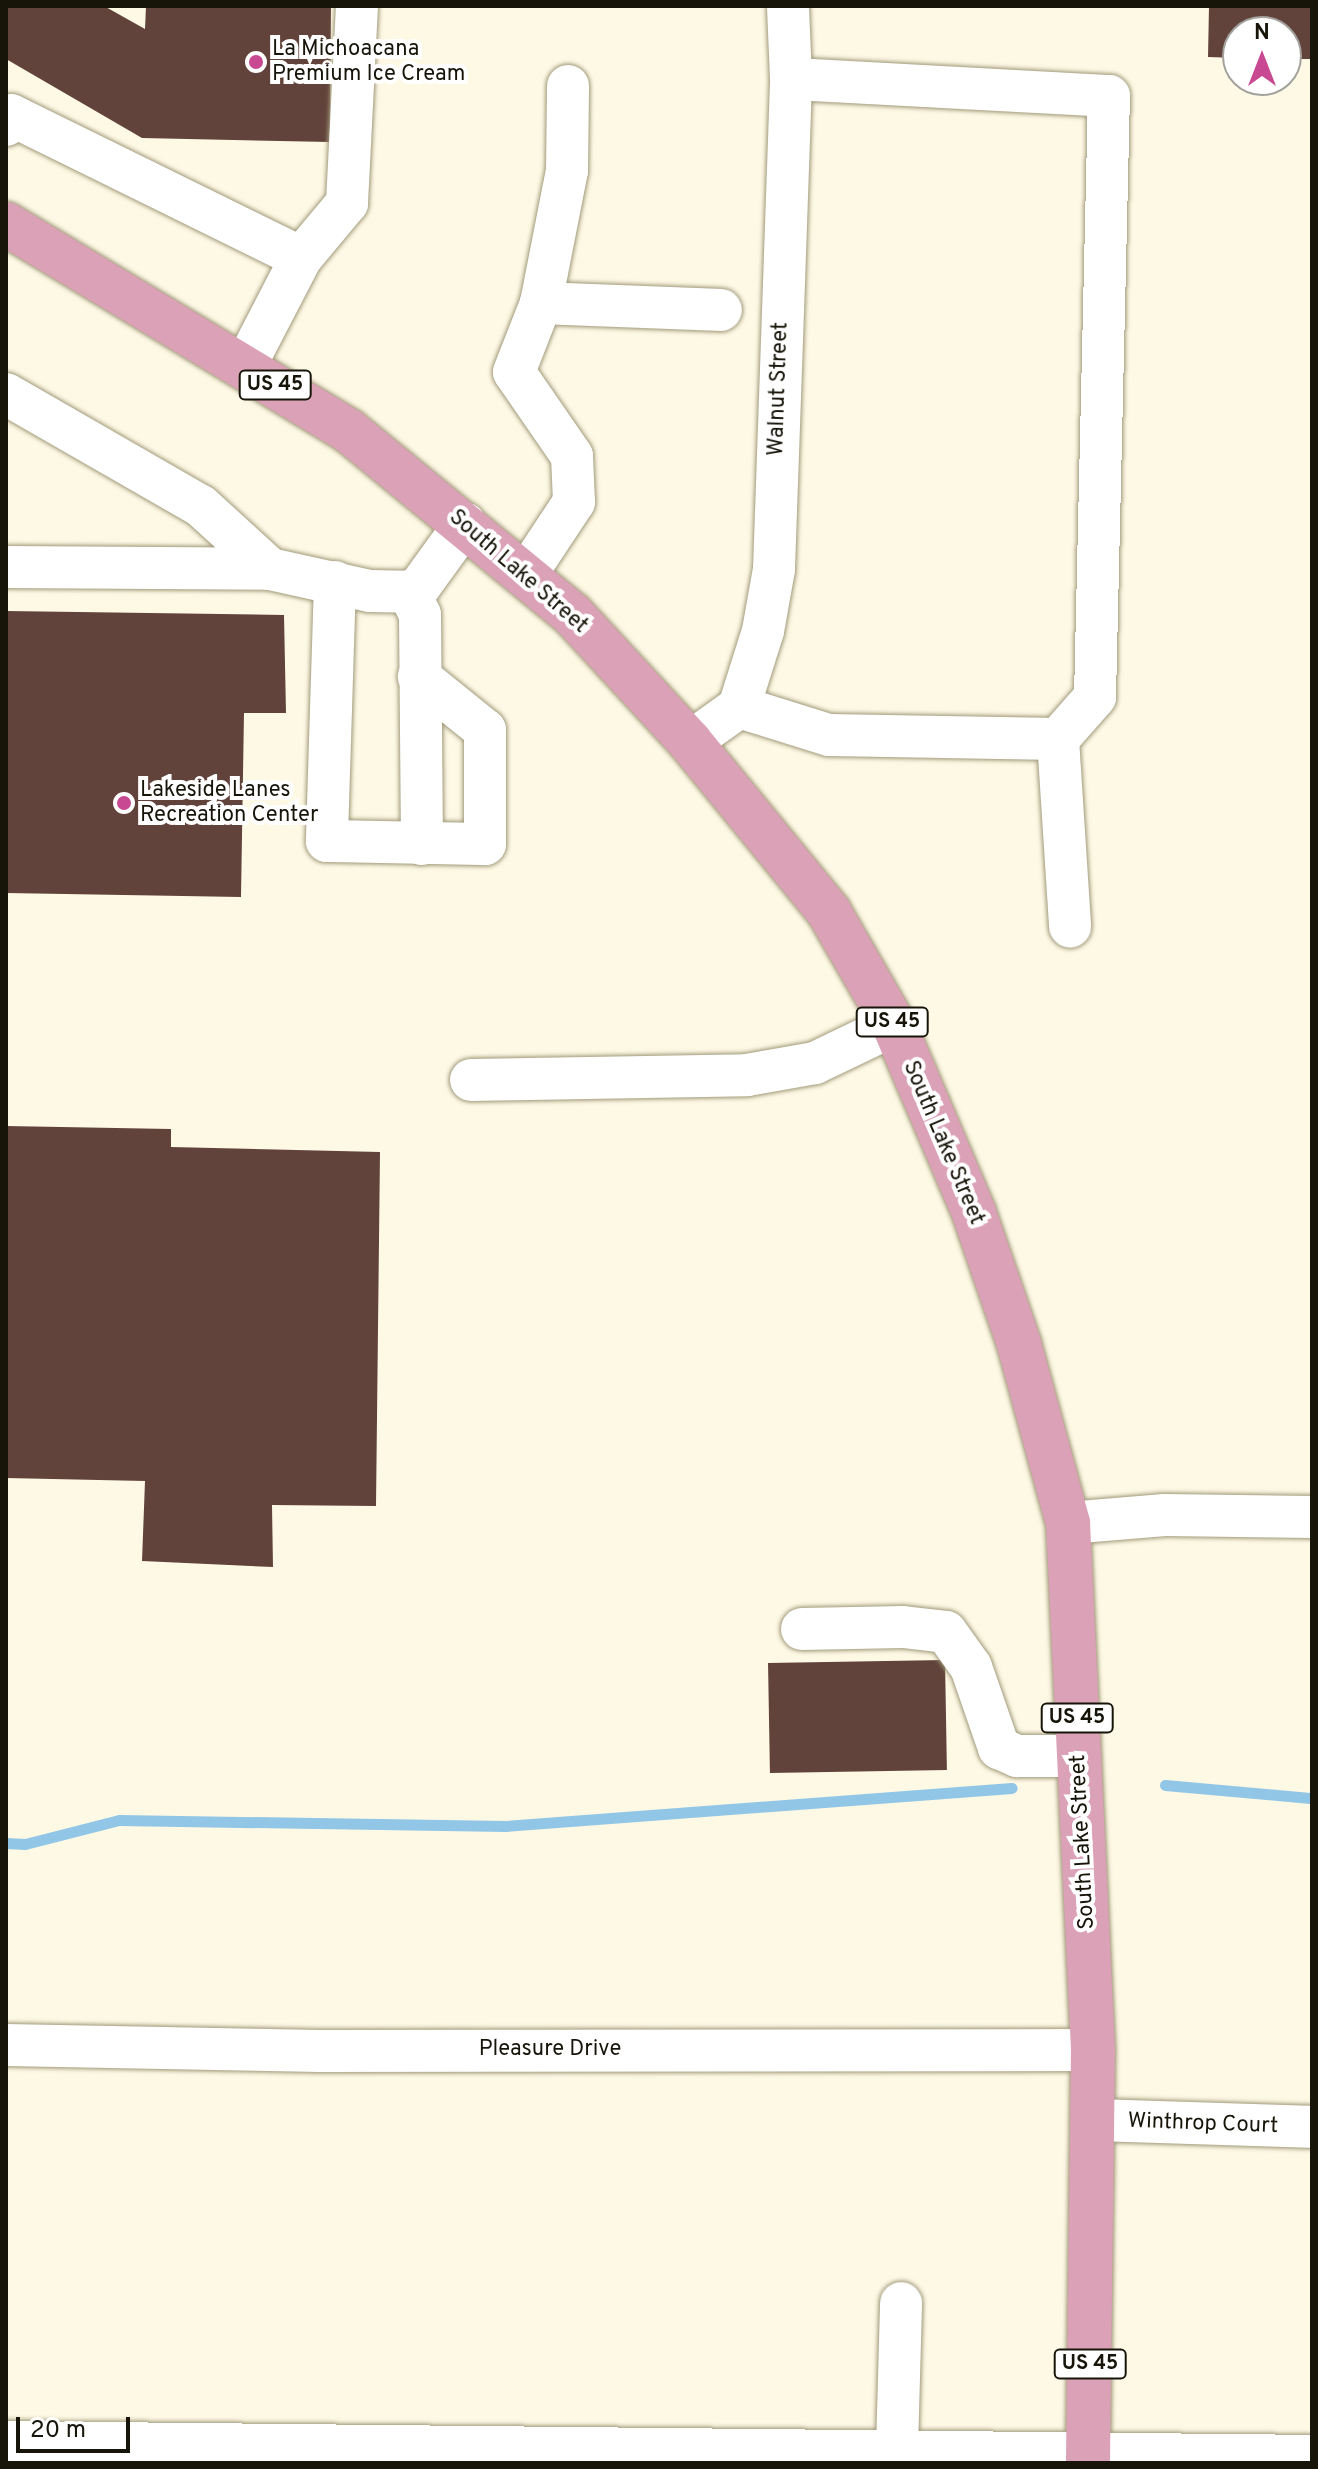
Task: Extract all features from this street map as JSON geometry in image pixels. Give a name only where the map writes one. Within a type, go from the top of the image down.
[{"type":"main road","name":"South Lake Street","points":[[6,224],[349,431],[572,614],[690,742],[829,912],[894,1025],[974,1213],[1019,1344],[1068,1523],[1093,2050],[1088,2457]]},
{"type":"street","points":[[245,366],[301,258],[347,203],[357,6]]},
{"type":"street","name":"Walnut Street","points":[[739,707],[763,631],[774,569],[791,79],[788,6]]},
{"type":"street","points":[[791,79],[1109,96],[1095,697],[1058,739],[1070,927]]},
{"type":"street","points":[[525,576],[574,502],[572,456],[514,372],[541,303],[567,171],[568,86]]},
{"type":"street","points":[[8,117],[301,258]]},
{"type":"street","points":[[541,303],[721,310]]},
{"type":"street","points":[[6,394],[201,506],[270,569]]},
{"type":"street","points":[[6,567],[270,569],[370,591],[409,592],[420,586],[465,524]]},
{"type":"street","points":[[335,582],[327,841],[485,844],[485,730],[419,677]]},
{"type":"street","points":[[409,592],[420,615],[422,844]]},
{"type":"street","points":[[690,742],[739,707],[829,735],[1058,739]]},
{"type":"street","points":[[471,1080],[747,1075],[815,1063],[894,1025]]},
{"type":"street","points":[[1068,1523],[1165,1515],[1312,1517]]},
{"type":"street","points":[[802,1629],[903,1627],[946,1632],[971,1667],[999,1748],[1017,1756],[1079,1756]]},
{"type":"street","name":"Pleasure Drive","points":[[6,2045],[320,2051],[1093,2050]]},
{"type":"street","name":"Winthrop Court","points":[[1093,2120],[1312,2127]]},
{"type":"street","points":[[897,2449],[901,2303]]},
{"type":"street","points":[[6,2442],[897,2449],[1088,2457],[1312,2456]]},
{"type":"building","points":[[6,6],[104,6],[145,29],[146,6],[331,6],[330,142],[142,138],[6,59]]},
{"type":"building","points":[[1209,6],[1312,6],[1312,59],[1302,59],[1302,16],[1222,16],[1222,57],[1208,57]]},
{"type":"building","name":"Lakeside Lanes Recreation Center","points":[[6,611],[284,615],[286,713],[244,713],[241,897],[6,893]]},
{"type":"building","points":[[6,1126],[171,1129],[171,1147],[380,1152],[376,1506],[272,1505],[273,1567],[142,1561],[145,1481],[6,1478]]},
{"type":"building","points":[[945,1660],[947,1770],[770,1773],[768,1663]]},
{"type":"waterway","points":[[1165,1785],[1312,1798]]},
{"type":"waterway","points":[[6,1843],[25,1844],[119,1820],[505,1826],[1012,1788]]},
{"type":"place","name":"La Michoacana Premium Ice Cream","points":[[256,62]]},
{"type":"place","name":"Lakeside Lanes Recreation Center","points":[[124,803]]}]
